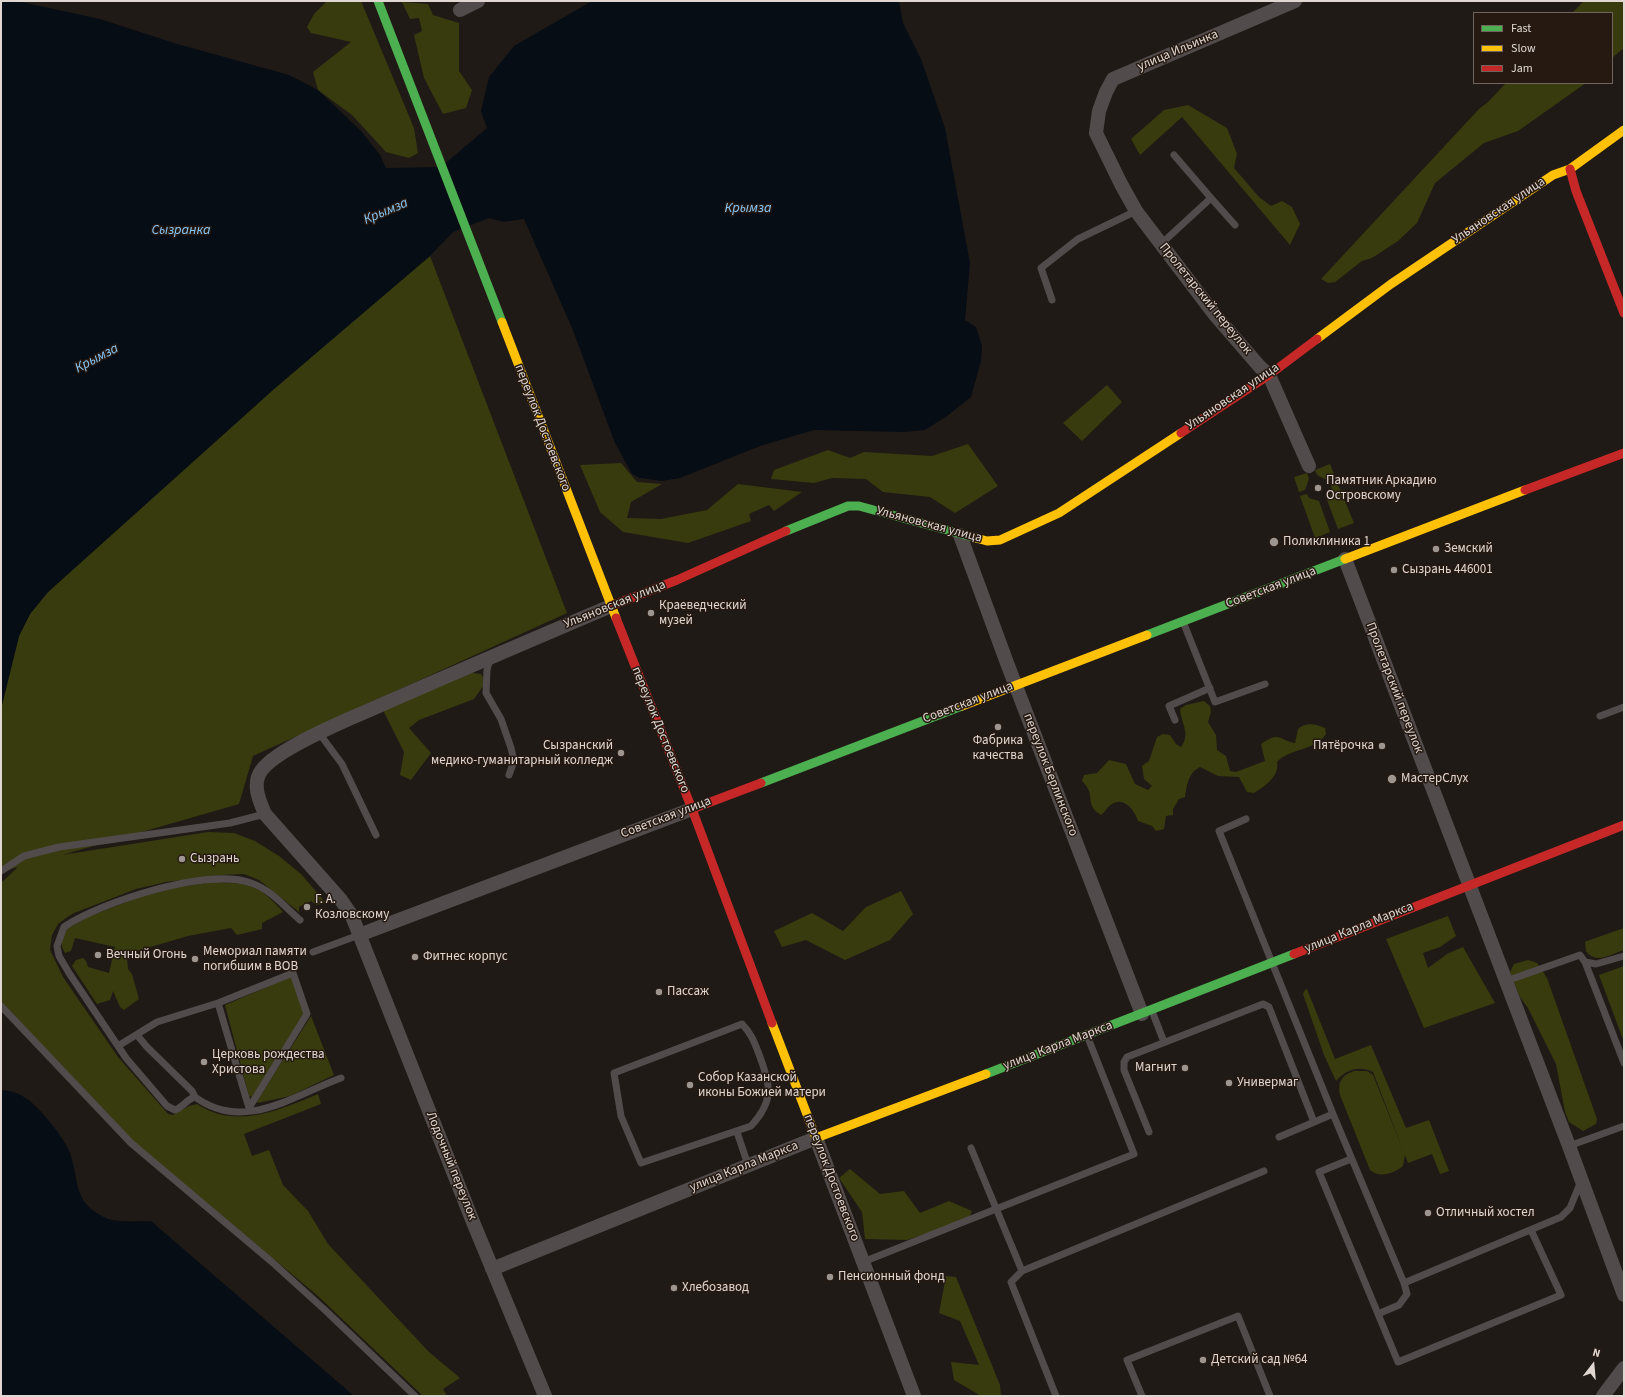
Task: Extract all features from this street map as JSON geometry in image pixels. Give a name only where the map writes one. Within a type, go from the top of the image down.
[{"type":"main road","name":"переулок Достоевского","points":[[378,1],[611,606],[692,809],[816,1138]]},
{"type":"main road","name":"Ульяновская улица","points":[[611,606],[677,580],[773,536],[839,508],[848,506],[859,506],[960,535],[987,541],[1000,540],[1059,513],[1269,375],[1391,284],[1553,175],[1570,169],[1624,130]]},
{"type":"main road","points":[[1570,169],[1576,191],[1624,313]]},
{"type":"main road","name":"Советская улица","points":[[692,809],[1624,453]]},
{"type":"main road","name":"улица Карла Маркса","points":[[816,1138],[1087,1036],[1470,884],[1624,825]]},
{"type":"street","points":[[460,10],[478,1]]},
{"type":"street","name":"улица Ильинка","points":[[1096,133],[1099,111],[1106,92],[1113,79],[1295,1]]},
{"type":"street","name":"Пролетарский переулок","points":[[1096,133],[1136,210],[1215,316],[1260,367],[1269,375],[1309,466]]},
{"type":"street","name":"переулок Берлинского","points":[[960,535],[1016,684],[1147,1012]]},
{"type":"street","name":"Пролетарский переулок","points":[[1345,559],[1470,884],[1624,1295]]},
{"type":"street","name":"Ульяновская улица","points":[[265,814],[258,798],[257,785],[261,772],[270,762],[319,733],[491,656],[611,606]]},
{"type":"street","name":"Советская улица","points":[[359,935],[692,809]]},
{"type":"street","name":"Лодочный переулок","points":[[265,814],[341,900],[352,916],[492,1269],[545,1396]]},
{"type":"street","name":"улица Карла Маркса","points":[[492,1269],[816,1138]]},
{"type":"street","name":"переулок Достоевского","points":[[816,1138],[914,1396]]},
{"type":"street","points":[[1603,1396],[1624,1368]]},
{"type":"lane","points":[[1174,155],[1235,225]]},
{"type":"lane","points":[[1161,244],[1211,198]]},
{"type":"lane","points":[[1052,300],[1041,268],[1078,239],[1136,210]]},
{"type":"lane","points":[[1183,622],[1215,702],[1265,684]]},
{"type":"lane","points":[[491,656],[487,670],[486,694],[501,719],[511,748],[514,761],[509,775]]},
{"type":"lane","points":[[1175,720],[1169,706],[1210,688]]},
{"type":"lane","points":[[1600,716],[1624,707]]},
{"type":"lane","points":[[319,733],[342,764],[376,835]]},
{"type":"lane","points":[[1,871],[24,856],[58,848],[230,823],[265,814]]},
{"type":"lane","points":[[1246,819],[1219,831],[1351,1159],[1404,1283],[1407,1294],[1399,1305],[1378,1314]]},
{"type":"lane","points":[[195,1097],[190,1098],[183,1107],[175,1110],[167,1106],[118,1046],[91,1008],[59,956],[57,946],[64,927],[92,911],[143,893],[179,884],[231,879],[251,882],[263,888],[300,920]]},
{"type":"lane","name":"Советская улица","points":[[313,952],[359,935]]},
{"type":"lane","points":[[1506,981],[1580,955],[1585,962],[1624,1063]]},
{"type":"lane","points":[[1585,962],[1596,964],[1624,956]]},
{"type":"lane","points":[[118,1046],[157,1022],[218,1003],[293,973],[307,1012],[249,1110]]},
{"type":"lane","points":[[218,1003],[249,1110]]},
{"type":"lane","points":[[1149,1132],[1124,1070],[1124,1062],[1127,1057],[1263,1004],[1268,1007],[1314,1122]]},
{"type":"lane","points":[[1,1006],[131,1143],[278,1267],[415,1396]]},
{"type":"lane","points":[[1147,1012],[1164,1042]]},
{"type":"lane","points":[[742,1024],[752,1034],[768,1079],[769,1091],[762,1114],[752,1126],[737,1132],[641,1163],[621,1116],[614,1073],[742,1024]]},
{"type":"lane","points":[[137,1035],[146,1047],[192,1091],[195,1097],[210,1107],[221,1111],[235,1112],[286,1102],[341,1078]]},
{"type":"lane","points":[[863,1262],[1134,1154],[1087,1036]]},
{"type":"lane","points":[[1279,1137],[1333,1114]]},
{"type":"lane","points":[[1569,1146],[1624,1126]]},
{"type":"lane","points":[[737,1132],[748,1165]]},
{"type":"lane","points":[[971,1148],[1022,1271]]},
{"type":"lane","points":[[1351,1159],[1319,1172],[1398,1362],[1561,1295],[1531,1230]]},
{"type":"lane","points":[[1056,1396],[1011,1282],[1022,1271],[1264,1171]]},
{"type":"lane","points":[[1404,1283],[1561,1217],[1570,1208],[1582,1180]]},
{"type":"lane","points":[[1142,1396],[1127,1360],[1238,1316],[1270,1396]]},
{"type":"green space","points":[[327,1],[361,1],[414,128],[418,153],[409,158],[386,152],[352,115],[318,90],[313,72],[351,42],[311,33],[307,27],[314,14]]},
{"type":"green space","points":[[1584,1],[1624,1],[1624,48],[1613,57],[1613,12],[1573,12]]},
{"type":"green space","points":[[402,2],[428,4],[433,15],[459,23],[459,71],[472,90],[466,108],[443,114],[424,78],[414,35],[422,31],[419,18],[410,19]]},
{"type":"green space","points":[[1505,84],[1585,84],[1518,131],[1484,143],[1435,183],[1417,223],[1398,241],[1372,258],[1362,261],[1335,282],[1328,283],[1321,279],[1479,109]]},
{"type":"green space","points":[[1188,105],[1227,128],[1237,154],[1234,168],[1259,197],[1271,206],[1282,201],[1292,207],[1300,224],[1290,245],[1182,117],[1140,155],[1131,139],[1164,110]]},
{"type":"green space","points":[[430,256],[567,613],[253,756],[239,804],[62,855],[208,832],[234,833],[255,841],[279,856],[301,874],[326,903],[316,905],[311,901],[299,907],[299,912],[259,880],[244,874],[222,875],[166,882],[136,889],[74,913],[58,924],[52,935],[50,950],[63,977],[118,1057],[168,1114],[173,1115],[189,1106],[197,1104],[212,1112],[227,1116],[258,1115],[288,1106],[318,1094],[321,1104],[244,1134],[252,1156],[269,1150],[283,1185],[308,1211],[328,1244],[429,1352],[460,1378],[443,1389],[447,1396],[423,1396],[318,1296],[135,1143],[1,1001],[1,883],[18,867],[1,872],[1,709],[19,636],[30,614],[48,592],[274,389]]},
{"type":"green space","points":[[1107,385],[1122,402],[1082,441],[1063,423]]},
{"type":"green space","points":[[968,444],[998,486],[955,513],[930,497],[883,492],[866,479],[832,478],[814,483],[771,479],[774,470],[828,450],[850,458],[864,452],[932,456]]},
{"type":"green space","points":[[621,463],[637,482],[662,484],[631,502],[627,518],[661,519],[707,510],[738,484],[802,492],[774,511],[769,505],[749,514],[751,521],[688,543],[623,532],[600,512],[580,465]]},
{"type":"green space","points":[[1330,464],[1336,479],[1327,480],[1317,475],[1315,470]]},
{"type":"green space","points":[[1307,473],[1309,479],[1305,490],[1299,492],[1294,477]]},
{"type":"green space","points":[[1337,482],[1354,523],[1338,529],[1327,500],[1332,492],[1331,484]]},
{"type":"green space","points":[[1307,494],[1309,498],[1319,501],[1330,532],[1315,538],[1300,496]]},
{"type":"green space","points":[[466,672],[481,674],[486,682],[474,699],[419,720],[409,728],[431,753],[411,780],[400,775],[404,752],[381,706]]},
{"type":"green space","points":[[1204,701],[1210,706],[1211,712],[1208,722],[1216,735],[1217,750],[1226,756],[1230,771],[1236,772],[1265,761],[1261,744],[1267,740],[1278,737],[1295,743],[1298,729],[1304,725],[1314,725],[1325,728],[1326,734],[1316,744],[1282,757],[1277,762],[1274,776],[1262,788],[1254,793],[1247,792],[1239,777],[1218,776],[1200,767],[1191,776],[1187,784],[1185,797],[1179,799],[1173,809],[1173,815],[1166,816],[1164,829],[1156,831],[1152,826],[1138,821],[1129,806],[1121,802],[1112,804],[1101,815],[1096,812],[1092,805],[1088,788],[1082,781],[1084,775],[1097,773],[1109,760],[1126,764],[1135,784],[1148,790],[1152,786],[1144,779],[1142,766],[1149,761],[1157,737],[1163,734],[1170,735],[1176,744],[1181,747],[1185,738],[1185,728],[1180,709],[1186,705]]},
{"type":"green space","points":[[213,882],[235,883],[260,890],[283,912],[262,923],[262,929],[237,935],[231,928],[188,936],[130,953],[127,958],[128,969],[132,974],[139,999],[124,1010],[120,1007],[113,991],[110,1000],[97,1004],[72,966],[76,960],[83,958],[88,967],[109,973],[115,947],[75,938],[71,951],[65,953],[62,947],[62,939],[67,929],[90,916],[140,897],[175,888]]},
{"type":"green space","points":[[901,891],[913,914],[890,940],[845,960],[806,940],[782,947],[774,931],[812,913],[843,931],[866,907]]},
{"type":"green space","points":[[1448,916],[1456,936],[1440,947],[1423,953],[1428,968],[1447,954],[1463,947],[1495,1003],[1424,1028],[1386,939]]},
{"type":"green space","points":[[1624,928],[1624,950],[1599,958],[1590,955],[1586,951],[1585,942]]},
{"type":"green space","points":[[1528,960],[1537,963],[1547,978],[1597,1119],[1596,1124],[1583,1131],[1569,1122],[1565,1112],[1556,1064],[1528,1008],[1520,997],[1510,972],[1514,964]]},
{"type":"green space","points":[[1624,966],[1624,1042],[1599,975]]},
{"type":"green space","points":[[291,977],[305,1012],[252,1097],[249,1096],[225,1005]]},
{"type":"green space","points":[[1307,989],[1335,1059],[1371,1045],[1406,1128],[1429,1120],[1449,1171],[1440,1174],[1432,1154],[1408,1163],[1373,1072],[1362,1069],[1348,1071],[1336,1081],[1324,1055],[1303,994]]},
{"type":"green space","points":[[311,1016],[334,1075],[290,1096],[258,1103],[257,1101]]},
{"type":"green space","points":[[1354,1071],[1367,1071],[1373,1075],[1405,1155],[1403,1166],[1391,1173],[1382,1175],[1374,1173],[1370,1170],[1340,1095],[1339,1086],[1341,1080],[1346,1075]]},
{"type":"green space","points":[[850,1169],[880,1194],[904,1191],[920,1213],[949,1201],[972,1211],[968,1220],[907,1240],[865,1239],[862,1212],[839,1178]]},
{"type":"green space","points":[[946,1276],[956,1277],[1000,1385],[1001,1396],[981,1396],[954,1380],[951,1362],[979,1365],[960,1321],[939,1313]]},
{"type":"water","points":[[1,1],[17,1],[100,19],[174,43],[289,75],[318,90],[361,131],[380,155],[386,168],[441,167],[487,128],[481,111],[489,77],[514,46],[592,1],[899,1],[903,23],[921,59],[945,128],[970,263],[965,320],[976,327],[982,346],[981,361],[971,397],[947,416],[925,430],[904,432],[814,430],[760,446],[680,478],[662,481],[640,478],[632,474],[615,443],[572,328],[524,219],[503,222],[489,218],[453,232],[430,256],[274,389],[48,592],[30,614],[19,636],[1,709]]},
{"type":"water","points":[[1,1090],[16,1093],[30,1101],[56,1130],[70,1153],[82,1198],[95,1212],[110,1220],[116,1221],[151,1221],[354,1396],[1,1396]]},
{"type":"traffic: fast","points":[[378,1],[502,322]]},
{"type":"traffic: fast","points":[[786,531],[848,506],[859,506],[976,538]]},
{"type":"traffic: fast","points":[[1147,635],[1345,559]]},
{"type":"traffic: fast","points":[[761,783],[962,706]]},
{"type":"traffic: fast","points":[[986,1074],[1294,954]]},
{"type":"traffic: slow","points":[[1317,339],[1391,284],[1553,175],[1570,169],[1624,130]]},
{"type":"traffic: slow","points":[[502,322],[616,618]]},
{"type":"traffic: slow","points":[[976,538],[987,541],[1000,540],[1059,513],[1181,433]]},
{"type":"traffic: slow","points":[[1345,559],[1525,490]]},
{"type":"traffic: slow","points":[[962,706],[1147,635]]},
{"type":"traffic: slow","points":[[772,1023],[816,1138],[986,1074]]},
{"type":"traffic: jam","points":[[1570,169],[1576,191],[1624,313]]},
{"type":"traffic: jam","points":[[1181,433],[1269,375],[1317,339]]},
{"type":"traffic: jam","points":[[1525,490],[1624,453]]},
{"type":"traffic: jam","points":[[611,606],[677,580],[786,531]]},
{"type":"traffic: jam","points":[[616,618],[692,809],[761,783]]},
{"type":"traffic: jam","points":[[692,809],[772,1023]]},
{"type":"traffic: jam","points":[[1294,954],[1624,825]]},
{"type":"place","name":"Памятник Аркадию Островскому","points":[[1318,488]]},
{"type":"place","name":"Поликлиника 1","points":[[1274,542]]},
{"type":"place","name":"Земский","points":[[1436,549]]},
{"type":"place","name":"Сызрань 446001","points":[[1394,570]]},
{"type":"place","name":"Краеведческий музей","points":[[651,613]]},
{"type":"place","name":"Фабрика качества","points":[[998,727]]},
{"type":"place","name":"Пятёрочка","points":[[1382,746]]},
{"type":"place","name":"Сызранский медико-гуманитарный колледж","points":[[621,753]]},
{"type":"place","name":"МастерСлух","points":[[1392,779]]},
{"type":"place","name":"Сызрань","points":[[182,859]]},
{"type":"place","name":"Г. А. Козловскому","points":[[307,907]]},
{"type":"place","name":"Вечный Огонь","points":[[98,955]]},
{"type":"place","name":"Фитнес корпус","points":[[415,957]]},
{"type":"place","name":"Мемориал памяти погибшим в ВОВ","points":[[195,959]]},
{"type":"place","name":"Пассаж","points":[[659,992]]},
{"type":"place","name":"Церковь рождества Христова","points":[[204,1062]]},
{"type":"place","name":"Магнит","points":[[1185,1068]]},
{"type":"place","name":"Универмаг","points":[[1229,1083]]},
{"type":"place","name":"Собор Казанской иконы Божией матери","points":[[690,1085]]},
{"type":"place","name":"Отличный хостел","points":[[1428,1213]]},
{"type":"place","name":"Пенсионный фонд","points":[[830,1277]]},
{"type":"place","name":"Хлебозавод","points":[[674,1288]]},
{"type":"place","name":"Детский сад №64","points":[[1203,1360]]},
{"type":"water label","name":"Крымза","points":[[748,209]]},
{"type":"water label","name":"Крымза","points":[[386,212]]},
{"type":"water label","name":"Сызранка","points":[[181,231]]},
{"type":"water label","name":"Крымза","points":[[97,359]]}]
